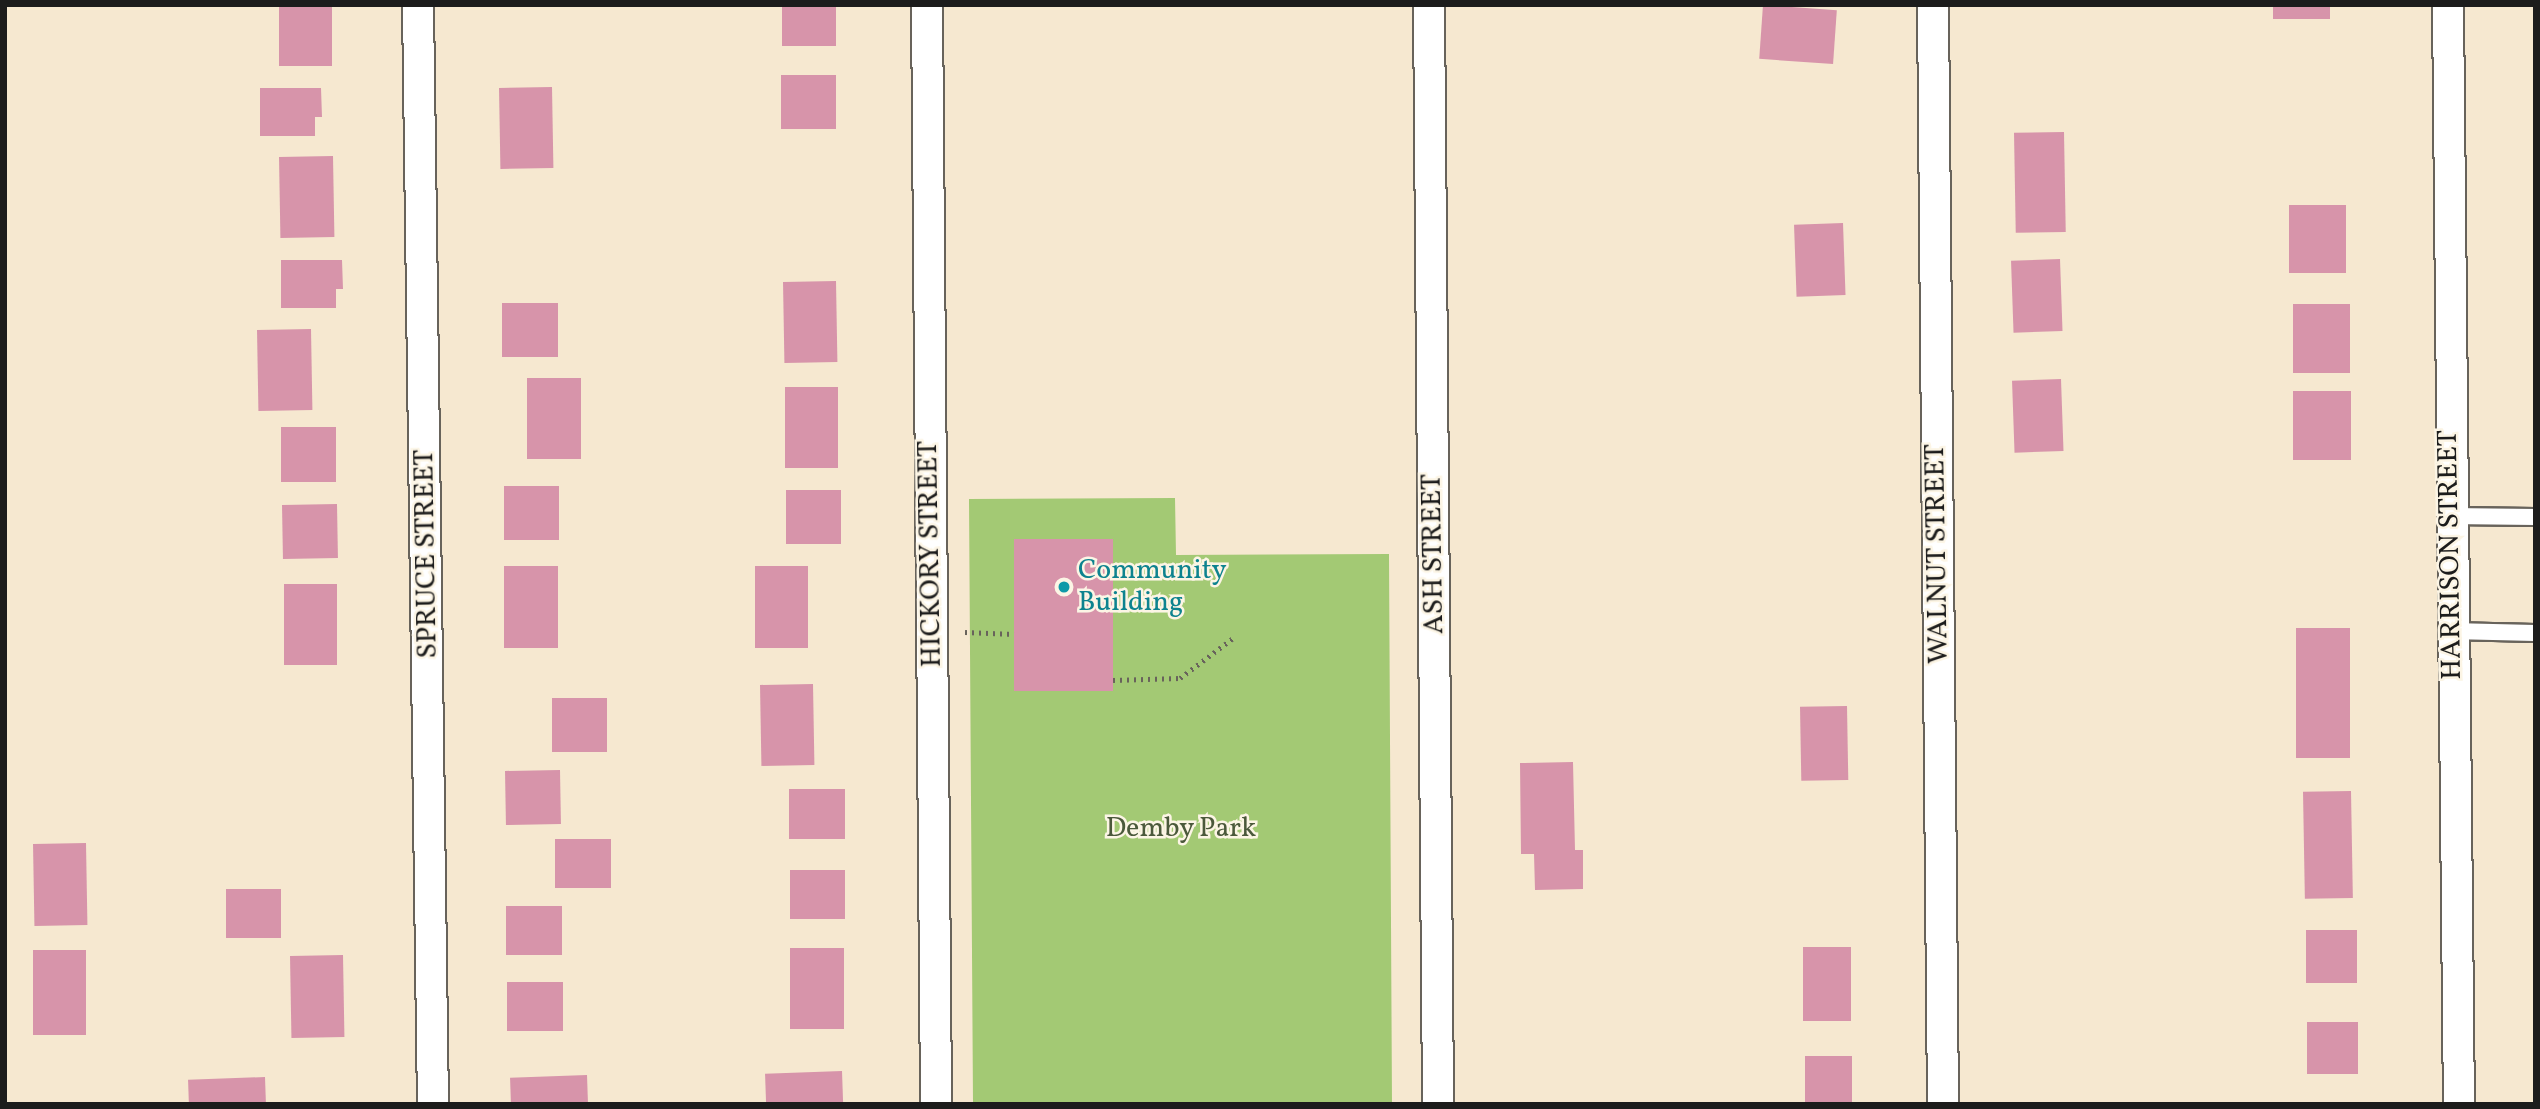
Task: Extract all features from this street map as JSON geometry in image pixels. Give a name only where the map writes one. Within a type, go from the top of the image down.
[{"type":"street","name":"SPRUCE STREET","points":[[418,5],[433,1104]]},
{"type":"street","name":"HICKORY STREET","points":[[927,5],[936,1104]]},
{"type":"street","name":"ASH STREET","points":[[1429,5],[1438,1104]]},
{"type":"street","name":"WALNUT STREET","points":[[1933,5],[1943,1104]]},
{"type":"street","name":"HARRISON STREET","points":[[2448,5],[2451,631],[2459,1104]]},
{"type":"lane","points":[[2450,516],[2535,517]]},
{"type":"lane","points":[[2451,631],[2535,633]]},
{"type":"path","points":[[932,631],[1014,634]]},
{"type":"path","points":[[1113,680],[1180,678],[1233,638]]},
{"type":"green space","name":"Demby Park","points":[[1175,498],[1176,555],[1389,554],[1392,1104],[973,1104],[969,499]]},
{"type":"building","points":[[279,5],[332,5],[332,66],[279,66]]},
{"type":"building","points":[[782,5],[836,5],[836,46],[782,46]]},
{"type":"building","points":[[1763,5],[1837,10],[1833,64],[1759,59]]},
{"type":"building","points":[[2273,5],[2330,5],[2330,19],[2273,19]]},
{"type":"building","points":[[781,75],[836,75],[836,129],[781,129]]},
{"type":"building","points":[[552,87],[553,168],[500,169],[499,88]]},
{"type":"building","points":[[260,88],[321,88],[322,117],[315,117],[315,136],[260,136]]},
{"type":"building","points":[[2064,132],[2066,232],[2016,233],[2014,133]]},
{"type":"building","points":[[333,156],[334,237],[280,238],[279,157]]},
{"type":"building","points":[[2289,205],[2346,205],[2346,273],[2289,273]]},
{"type":"building","points":[[1843,223],[1846,295],[1797,297],[1794,225]]},
{"type":"building","points":[[2060,259],[2063,331],[2014,333],[2011,261]]},
{"type":"building","points":[[281,260],[342,260],[343,289],[336,289],[336,308],[281,308]]},
{"type":"building","points":[[836,281],[837,362],[784,363],[783,282]]},
{"type":"building","points":[[502,303],[558,303],[558,357],[502,357]]},
{"type":"building","points":[[2293,304],[2350,304],[2350,373],[2293,373]]},
{"type":"building","points":[[311,329],[312,410],[258,411],[257,330]]},
{"type":"building","points":[[527,378],[581,378],[581,459],[527,459]]},
{"type":"building","points":[[2061,379],[2064,451],[2015,453],[2012,381]]},
{"type":"building","points":[[785,387],[838,387],[838,468],[785,468]]},
{"type":"building","points":[[2293,391],[2351,391],[2351,460],[2293,460]]},
{"type":"building","points":[[281,427],[336,427],[336,482],[281,482]]},
{"type":"building","points":[[504,486],[559,486],[559,540],[504,540]]},
{"type":"building","points":[[786,490],[841,490],[841,544],[786,544]]},
{"type":"building","points":[[337,504],[338,558],[283,559],[282,505]]},
{"type":"building","name":"Community Building","points":[[1014,539],[1113,539],[1113,691],[1014,691]]},
{"type":"building","points":[[504,566],[558,566],[558,648],[504,648]]},
{"type":"building","points":[[755,566],[808,566],[808,648],[755,648]]},
{"type":"building","points":[[284,584],[337,584],[337,665],[284,665]]},
{"type":"building","points":[[2296,628],[2350,628],[2350,758],[2296,758]]},
{"type":"building","points":[[813,684],[814,765],[761,766],[760,685]]},
{"type":"building","points":[[552,698],[607,698],[607,752],[552,752]]},
{"type":"building","points":[[1847,706],[1848,780],[1801,781],[1800,707]]},
{"type":"building","points":[[1573,762],[1575,850],[1583,850],[1583,889],[1535,890],[1534,854],[1521,854],[1520,763]]},
{"type":"building","points":[[560,770],[561,824],[506,825],[505,771]]},
{"type":"building","points":[[789,789],[845,789],[845,839],[789,839]]},
{"type":"building","points":[[2351,791],[2353,898],[2305,899],[2303,792]]},
{"type":"building","points":[[555,839],[611,839],[611,888],[555,888]]},
{"type":"building","points":[[86,843],[87,925],[34,926],[33,844]]},
{"type":"building","points":[[790,870],[845,870],[845,919],[790,919]]},
{"type":"building","points":[[226,889],[281,889],[281,938],[226,938]]},
{"type":"building","points":[[506,906],[562,906],[562,955],[506,955]]},
{"type":"building","points":[[2306,930],[2357,930],[2357,983],[2306,983]]},
{"type":"building","points":[[1803,947],[1851,947],[1851,1021],[1803,1021]]},
{"type":"building","points":[[790,948],[844,948],[844,1029],[790,1029]]},
{"type":"building","points":[[33,950],[86,950],[86,1035],[33,1035]]},
{"type":"building","points":[[343,955],[344,1037],[291,1038],[290,956]]},
{"type":"building","points":[[507,982],[563,982],[563,1031],[507,1031]]},
{"type":"building","points":[[2307,1022],[2358,1022],[2358,1074],[2307,1074]]},
{"type":"building","points":[[1805,1056],[1852,1056],[1852,1104],[1805,1104]]},
{"type":"building","points":[[842,1071],[843,1104],[766,1104],[765,1074]]},
{"type":"building","points":[[587,1075],[588,1104],[511,1104],[510,1078]]},
{"type":"building","points":[[265,1077],[266,1104],[189,1104],[188,1080]]},
{"type":"place","name":"Community Building","points":[[1064,587]]}]
